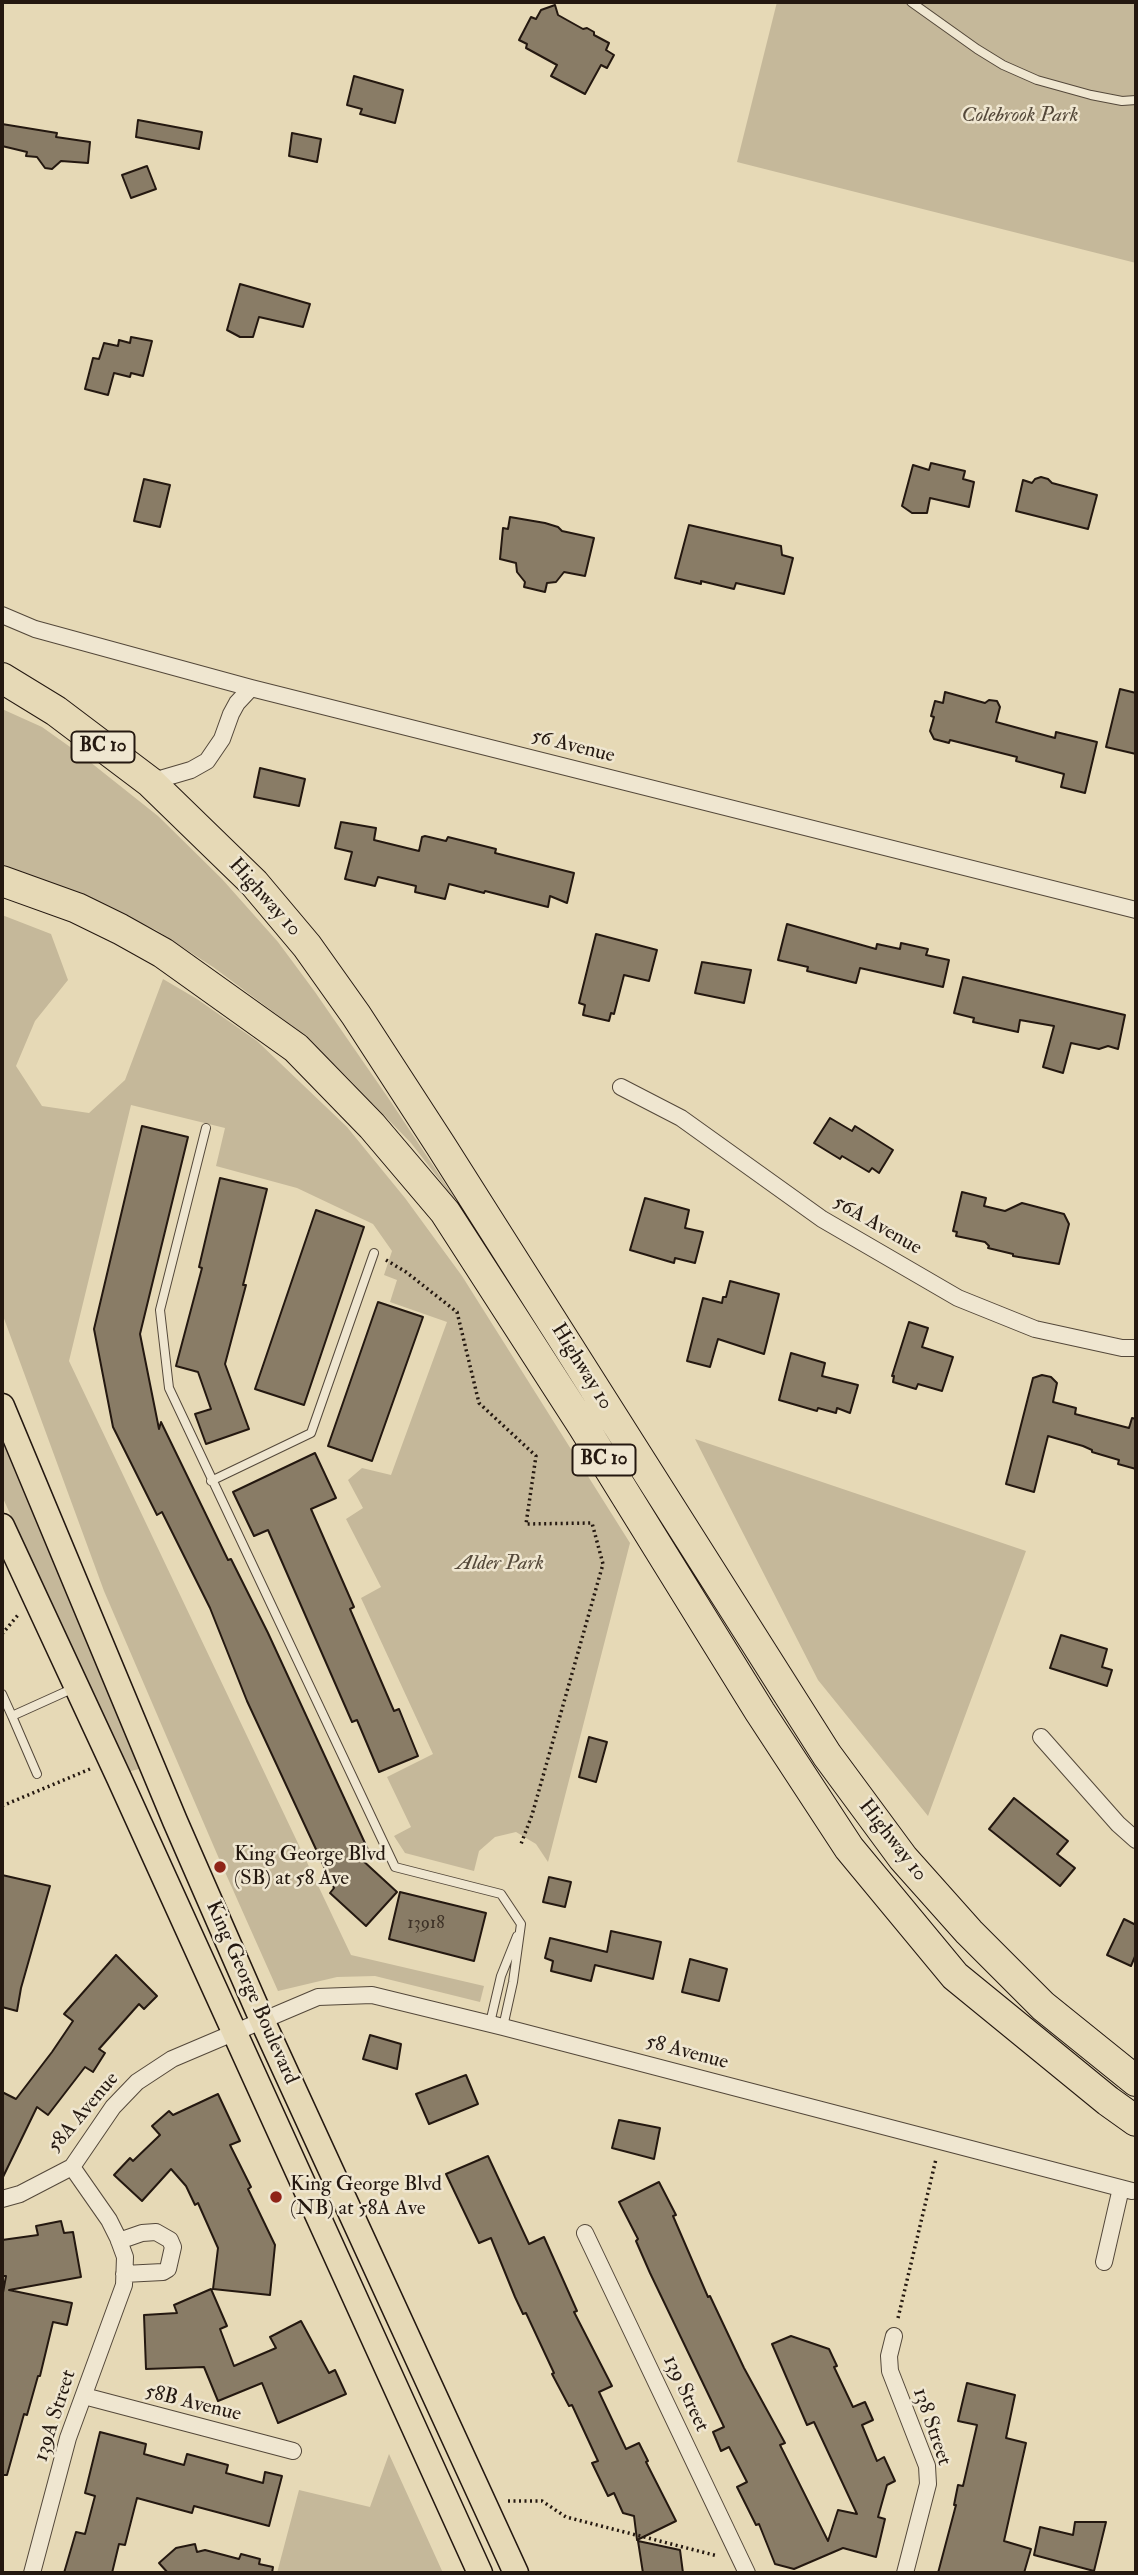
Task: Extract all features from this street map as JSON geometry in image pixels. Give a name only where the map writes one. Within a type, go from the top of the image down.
[{"type":"highway","name":"Highway 10","points":[[2,678],[56,711],[150,782],[254,883],[307,946],[356,1015],[827,1755],[903,1858],[970,1932],[1043,2006],[1136,2081]]},
{"type":"highway","name":"Highway 10","points":[[2,881],[77,908],[173,960],[296,1048],[372,1126],[445,1212],[849,1848],[955,1976],[1136,2122]]},
{"type":"main road","name":"King George Boulevard","points":[[2,1406],[262,2020],[516,2573]]},
{"type":"main road","name":"King George Boulevard","points":[[2,1526],[480,2573]]},
{"type":"street","name":"56 Avenue","points":[[2,615],[35,629],[251,688],[1136,910]]},
{"type":"street","points":[[150,782],[191,770],[207,761],[222,739],[231,714],[251,688]]},
{"type":"street","name":"56A Avenue","points":[[621,1087],[681,1118],[822,1219],[958,1298],[1035,1329],[1122,1348],[1136,1348]]},
{"type":"street","points":[[1041,1737],[1118,1824],[1136,1840]]},
{"type":"street","name":"58 Avenue","points":[[233,2032],[318,1997],[372,1995],[497,2025],[1127,2190],[1104,2262]]},
{"type":"street","name":"58A Avenue","points":[[2,2199],[20,2194],[72,2166],[113,2107],[137,2082],[172,2059],[233,2032]]},
{"type":"street","name":"139A Street","points":[[32,2573],[68,2438],[124,2285],[125,2257],[119,2241],[109,2220],[72,2166]]},
{"type":"street","points":[[119,2241],[142,2233],[156,2232],[170,2239],[173,2247],[168,2269],[163,2272],[124,2274]]},
{"type":"street","name":"139 Street","points":[[585,2233],[747,2573]]},
{"type":"street","name":"138 Street","points":[[894,2336],[889,2356],[890,2371],[927,2466],[928,2484],[905,2573]]},
{"type":"street","name":"58B Avenue","points":[[83,2396],[293,2451]]},
{"type":"lane","points":[[911,2],[977,49],[1003,65],[1037,80],[1091,95],[1136,100]]},
{"type":"lane","points":[[206,1128],[160,1310],[169,1388],[395,1867],[501,1894],[522,1924],[513,1982],[497,2025]]},
{"type":"lane","points":[[211,1481],[311,1433],[374,1253]]},
{"type":"lane","points":[[12,1716],[77,1687]]},
{"type":"lane","points":[[2,1695],[37,1774]]},
{"type":"lane","points":[[497,2025],[501,1976],[522,1924]]},
{"type":"path","points":[[386,1260],[406,1272],[457,1312],[479,1403],[536,1456],[526,1524],[592,1523],[603,1564],[532,1815],[521,1844]]},
{"type":"path","points":[[2,1634],[18,1615]]},
{"type":"path","points":[[2,1806],[91,1768]]},
{"type":"path","points":[[902,2300],[937,2155]]},
{"type":"path","points":[[506,2501],[542,2501],[566,2516],[723,2559]]},
{"type":"green space","name":"Colebrook Park","points":[[777,2],[1136,2],[1136,263],[737,162]]},
{"type":"green space","points":[[2,709],[42,727],[80,754],[158,816],[222,879],[278,942],[315,992],[491,1253],[411,1143],[295,1028],[213,967],[156,930],[2,864]]},
{"type":"green space","name":"Alder Park","points":[[2,915],[51,934],[68,980],[35,1021],[16,1066],[42,1106],[89,1113],[125,1080],[163,979],[257,1041],[347,1127],[405,1198],[462,1276],[630,1543],[548,1862],[536,1844],[516,1832],[495,1837],[479,1851],[474,1871],[405,1853],[394,1836],[411,1827],[387,1777],[433,1754],[361,1598],[381,1587],[346,1519],[363,1508],[348,1480],[362,1468],[391,1475],[447,1322],[390,1302],[397,1280],[384,1275],[392,1251],[373,1224],[297,1188],[216,1166],[225,1128],[131,1105],[69,1361],[351,1955],[484,1986],[480,2002],[375,1976],[337,1977],[278,1991],[217,1854],[104,1591],[2,1313]]},
{"type":"green space","points":[[2,1436],[147,1767],[127,1772],[2,1496]]},
{"type":"green space","points":[[695,1439],[1026,1551],[928,1816],[818,1680]]},
{"type":"green space","points":[[389,2454],[443,2573],[277,2573],[299,2490],[370,2507]]},
{"type":"building","points":[[555,5],[558,15],[583,29],[587,28],[609,43],[606,50],[614,55],[607,68],[601,65],[585,94],[551,76],[557,65],[526,48],[527,44],[519,40],[531,17],[536,19],[541,10]]},
{"type":"building","points":[[354,76],[403,90],[395,123],[360,114],[362,109],[347,105]]},
{"type":"building","points":[[138,120],[202,132],[199,149],[136,137]]},
{"type":"building","points":[[2,124],[57,133],[56,137],[90,142],[88,163],[61,161],[52,169],[45,168],[37,157],[26,156],[27,152],[2,146]]},
{"type":"building","points":[[292,133],[321,139],[317,162],[289,156]]},
{"type":"building","points":[[147,166],[156,189],[131,198],[122,175]]},
{"type":"building","points":[[240,284],[310,304],[303,327],[259,317],[253,337],[240,337],[227,330]]},
{"type":"building","points":[[131,337],[152,341],[143,376],[131,373],[130,377],[114,373],[108,395],[85,389],[93,358],[99,359],[104,343],[118,346],[119,340],[130,343]]},
{"type":"building","points":[[931,463],[965,471],[963,479],[974,482],[969,507],[930,498],[927,513],[912,513],[902,506],[913,465],[929,470]]},
{"type":"building","points":[[1041,477],[1052,483],[1097,495],[1088,529],[1016,511],[1023,480],[1032,483]]},
{"type":"building","points":[[144,479],[170,485],[160,527],[134,521]]},
{"type":"building","points":[[510,517],[545,523],[562,531],[594,538],[585,576],[564,572],[556,582],[547,583],[545,592],[524,587],[525,582],[517,572],[516,563],[500,559],[503,528],[508,529]]},
{"type":"building","points":[[689,525],[781,546],[782,555],[793,558],[784,594],[736,583],[734,589],[675,578]]},
{"type":"building","points":[[1120,689],[1136,693],[1136,754],[1106,747]]},
{"type":"building","points":[[945,692],[985,703],[989,700],[997,701],[1000,707],[996,722],[1055,738],[1056,732],[1097,742],[1085,793],[1061,787],[1064,774],[1016,761],[1017,757],[950,740],[949,743],[934,739],[930,731],[934,717],[931,716],[935,701],[943,703]]},
{"type":"building","points":[[260,768],[305,779],[299,806],[254,797]]},
{"type":"building","points":[[341,822],[376,828],[374,840],[419,851],[422,837],[446,841],[448,837],[496,849],[495,853],[574,873],[567,903],[550,896],[548,907],[449,884],[445,899],[415,892],[416,886],[378,877],[375,886],[345,879],[352,852],[335,848]]},
{"type":"building","points":[[787,924],[876,949],[877,944],[900,949],[901,943],[928,949],[926,955],[949,960],[943,987],[860,968],[856,983],[807,971],[808,967],[778,960]]},
{"type":"building","points":[[596,934],[657,950],[649,981],[624,975],[614,1014],[611,1013],[609,1021],[583,1015],[585,1005],[579,1003]]},
{"type":"building","points":[[702,962],[751,970],[744,1003],[695,993]]},
{"type":"building","points":[[963,977],[1125,1015],[1118,1049],[1108,1046],[1099,1049],[1071,1043],[1063,1073],[1043,1067],[1054,1026],[1020,1020],[1018,1032],[973,1022],[974,1018],[954,1013]]},
{"type":"building","points":[[830,1118],[852,1131],[855,1126],[893,1150],[879,1173],[872,1168],[869,1172],[842,1156],[840,1159],[814,1143]]},
{"type":"building","points":[[142,1126],[188,1137],[140,1334],[159,1429],[161,1422],[228,1560],[231,1559],[268,1633],[370,1854],[360,1858],[397,1892],[366,1926],[330,1893],[334,1888],[247,1701],[210,1608],[162,1512],[157,1515],[113,1427],[94,1329]]},
{"type":"building","points":[[220,1178],[267,1189],[225,1364],[249,1429],[206,1444],[195,1414],[211,1409],[198,1372],[176,1366],[202,1268],[199,1267]]},
{"type":"building","points":[[962,1192],[986,1198],[984,1206],[1005,1211],[1022,1203],[1064,1214],[1069,1224],[1059,1264],[1013,1256],[988,1248],[985,1242],[956,1236],[957,1232],[953,1231]]},
{"type":"building","points":[[645,1198],[689,1210],[685,1228],[703,1232],[695,1263],[675,1258],[674,1263],[630,1250]]},
{"type":"building","points":[[316,1210],[364,1227],[304,1405],[255,1389]]},
{"type":"building","points":[[730,1281],[779,1294],[764,1354],[718,1339],[710,1367],[687,1361],[703,1298],[722,1303]]},
{"type":"building","points":[[378,1302],[423,1317],[372,1461],[328,1446]]},
{"type":"building","points":[[909,1322],[928,1328],[922,1347],[953,1357],[942,1391],[918,1384],[916,1389],[893,1382],[892,1376]]},
{"type":"building","points":[[791,1353],[825,1363],[822,1376],[858,1385],[850,1413],[837,1408],[836,1413],[818,1408],[817,1411],[779,1400]]},
{"type":"building","points":[[1042,1375],[1051,1377],[1057,1383],[1053,1402],[1076,1408],[1075,1414],[1129,1428],[1132,1418],[1136,1419],[1136,1469],[1118,1464],[1119,1460],[1092,1452],[1083,1446],[1048,1436],[1034,1492],[1006,1484],[1033,1378]]},
{"type":"building","points":[[315,1453],[336,1498],[311,1509],[354,1607],[350,1609],[394,1711],[399,1709],[418,1756],[379,1772],[357,1720],[352,1722],[268,1530],[254,1536],[233,1492]]},
{"type":"building","points":[[1061,1635],[1107,1649],[1102,1667],[1112,1670],[1107,1686],[1050,1668]]},
{"type":"building","points":[[589,1737],[607,1742],[596,1782],[579,1777]]},
{"type":"building","points":[[1014,1798],[1068,1841],[1057,1854],[1075,1868],[1060,1886],[989,1829]]},
{"type":"building","points":[[2,1875],[50,1886],[17,2011],[2,2007]]},
{"type":"building","points":[[549,1877],[571,1882],[565,1907],[543,1902]]},
{"type":"building","points":[[400,1892],[486,1913],[474,1961],[389,1939]]},
{"type":"building","points":[[1124,1919],[1136,1925],[1136,1954],[1131,1966],[1107,1955]]},
{"type":"building","points":[[611,1931],[661,1942],[653,1979],[595,1965],[591,1981],[551,1971],[553,1961],[545,1958],[550,1938],[607,1952]]},
{"type":"building","points":[[116,1955],[157,1996],[144,2009],[139,2004],[99,2049],[105,2053],[93,2072],[85,2067],[48,2115],[37,2107],[2,2179],[2,2092],[16,2099],[73,2021],[64,2014]]},
{"type":"building","points":[[690,1959],[727,1969],[719,2001],[682,1992]]},
{"type":"building","points":[[370,2035],[401,2044],[397,2069],[363,2059]]},
{"type":"building","points":[[466,2075],[478,2104],[429,2124],[416,2094]]},
{"type":"building","points":[[218,2094],[240,2141],[230,2145],[275,2245],[270,2295],[213,2289],[218,2248],[198,2203],[195,2205],[186,2186],[171,2169],[142,2201],[114,2175],[130,2158],[133,2161],[160,2135],[152,2126],[169,2111],[173,2115]]},
{"type":"building","points":[[619,2120],[660,2128],[654,2159],[612,2148]]},
{"type":"building","points":[[488,2156],[529,2244],[544,2237],[577,2311],[574,2312],[612,2386],[599,2392],[626,2449],[639,2443],[676,2521],[637,2540],[634,2516],[623,2513],[614,2493],[608,2496],[592,2463],[598,2461],[572,2405],[569,2406],[552,2374],[554,2373],[526,2313],[523,2314],[491,2238],[479,2243],[446,2174]]},
{"type":"building","points":[[659,2182],[676,2215],[673,2216],[708,2297],[710,2296],[744,2368],[785,2443],[780,2445],[828,2541],[838,2510],[857,2514],[814,2422],[807,2425],[772,2344],[791,2336],[829,2349],[837,2366],[834,2367],[853,2407],[865,2402],[873,2420],[862,2425],[877,2461],[884,2457],[895,2481],[887,2485],[878,2517],[885,2519],[876,2557],[843,2548],[794,2569],[775,2564],[759,2524],[756,2525],[737,2487],[747,2482],[729,2447],[721,2451],[713,2432],[724,2427],[619,2202]]},
{"type":"building","points":[[61,2221],[64,2233],[73,2232],[81,2277],[9,2290],[72,2303],[67,2325],[53,2322],[40,2376],[27,2415],[24,2414],[7,2475],[2,2475],[2,2298],[6,2276],[2,2276],[2,2240],[38,2235],[36,2226]]},
{"type":"building","points":[[211,2289],[227,2326],[220,2329],[234,2366],[276,2348],[270,2337],[301,2321],[329,2373],[335,2370],[346,2394],[278,2423],[262,2383],[218,2401],[204,2367],[146,2369],[144,2315],[177,2313],[174,2305]]},
{"type":"building","points":[[967,2383],[1015,2395],[1006,2438],[1026,2443],[1004,2541],[1031,2549],[1024,2573],[938,2573],[956,2505],[958,2485],[963,2486],[977,2425],[958,2421]]},
{"type":"building","points":[[100,2432],[146,2444],[144,2454],[184,2465],[187,2454],[228,2465],[226,2473],[263,2483],[265,2472],[282,2476],[269,2526],[194,2506],[192,2513],[137,2498],[125,2545],[119,2544],[112,2573],[64,2573],[76,2532],[85,2534],[95,2496],[85,2493]]},
{"type":"building","points":[[1075,2522],[1106,2522],[1094,2571],[1034,2555],[1040,2527],[1073,2535]]},
{"type":"building","points":[[638,2541],[680,2550],[683,2573],[643,2573]]},
{"type":"building","points":[[195,2544],[197,2552],[205,2550],[239,2559],[241,2554],[260,2559],[259,2564],[273,2567],[272,2573],[168,2573],[159,2563],[176,2548]]},
{"type":"place","name":"King George Blvd (SB) at 58 Ave","points":[[220,1867]]},
{"type":"place","name":"King George Blvd (NB) at 58A Ave","points":[[276,2197]]}]
